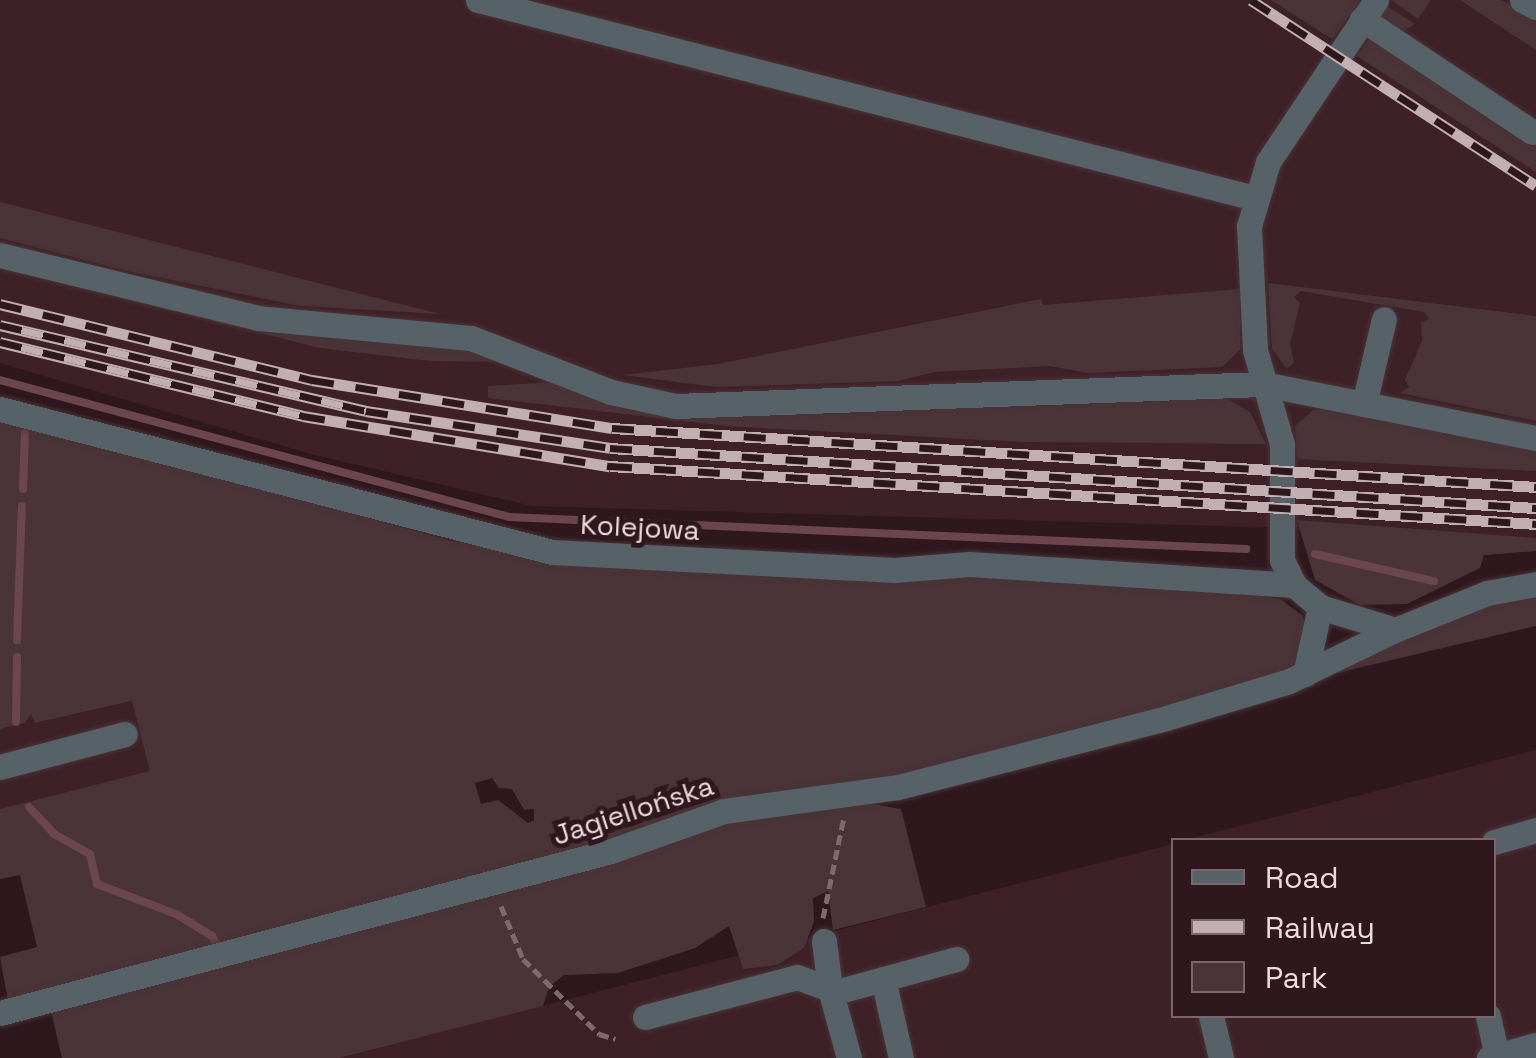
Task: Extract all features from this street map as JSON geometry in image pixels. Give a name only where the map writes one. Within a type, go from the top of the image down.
[{"type":"street","points":[[478,0],[1255,198]]},
{"type":"street","points":[[1522,0],[1536,7]]},
{"type":"street","points":[[1532,132],[1369,10],[1268,162],[1255,198],[1250,272],[1263,384],[1282,444],[1278,530],[1294,584],[1320,608],[1395,630],[1486,593],[1536,584]]},
{"type":"street","points":[[0,256],[258,318],[490,342],[610,392],[676,406],[1263,384],[1536,438]]},
{"type":"street","points":[[1364,404],[1384,320]]},
{"type":"street","name":"Kolejowa","points":[[0,409],[552,552],[896,570],[969,564],[1294,584]]},
{"type":"street","points":[[1305,674],[1320,608]]},
{"type":"street","name":"Jagiellońska","points":[[0,1012],[494,884],[724,811],[851,792],[1014,758],[1305,674],[1395,630]]},
{"type":"street","points":[[0,767],[125,734]]},
{"type":"street","points":[[1496,841],[1536,830]]},
{"type":"street","points":[[824,941],[831,991],[849,1058]]},
{"type":"street","points":[[645,1016],[797,977],[831,991],[956,960]]},
{"type":"street","points":[[883,979],[902,1058]]},
{"type":"street","points":[[1211,1018],[1221,1058]]},
{"type":"street","points":[[1488,1018],[1493,1057],[1536,1045]]},
{"type":"path","points":[[824,941],[823,905],[851,792]]},
{"type":"path","points":[[494,884],[523,959],[599,1034],[615,1040]]},
{"type":"shaded area","points":[[0,0],[1536,0],[1536,551],[1484,555],[1289,528],[532,506],[311,454],[0,363]]},
{"type":"shaded area","points":[[132,701],[151,772],[0,809],[0,729],[25,723],[31,714],[36,723]]},
{"type":"shaded area","points":[[1536,750],[1536,1058],[339,1058],[1171,845],[1171,1018],[1496,1018],[1496,838],[1193,838]]},
{"type":"green space","points":[[1271,0],[1359,0],[1360,1],[1332,39]]},
{"type":"green space","points":[[1391,0],[1431,0],[1418,19]]},
{"type":"green space","points":[[1460,0],[1501,0],[1536,18],[1536,50]]},
{"type":"green space","points":[[1387,6],[1415,24],[1396,35],[1378,17]]},
{"type":"green space","points":[[1369,39],[1448,91],[1536,132],[1536,172],[1357,56]]},
{"type":"green space","points":[[0,202],[440,314],[300,306],[127,271],[0,238]]},
{"type":"green space","points":[[0,267],[273,333],[456,348],[506,362],[430,361],[320,348]]},
{"type":"green space","points":[[1268,283],[1536,316],[1536,421],[1400,393],[1409,387],[1405,380],[1422,341],[1421,322],[1429,319],[1424,312],[1301,291],[1294,297],[1300,303],[1290,344],[1294,362],[1287,369],[1272,349]]},
{"type":"green space","points":[[1240,289],[1240,350],[1222,367],[1088,373],[1050,366],[934,372],[898,381],[716,387],[623,375],[718,364],[1041,299],[1043,305]]},
{"type":"green space","points":[[556,382],[629,410],[678,417],[1224,397],[1250,412],[1266,444],[1023,442],[726,426],[488,398],[488,386]]},
{"type":"green space","points":[[1313,410],[1342,410],[1536,450],[1536,471],[1297,459],[1295,426]]},
{"type":"green space","points":[[0,414],[447,540],[519,554],[1034,574],[1255,595],[1280,599],[1302,615],[1310,636],[1295,664],[1261,682],[1007,752],[626,836],[8,1001],[0,957],[37,947],[20,875],[0,879],[0,809],[150,771],[132,701],[35,723],[31,714],[25,723],[0,729]],"holes":[[[492,778],[499,788],[512,789],[524,810],[534,809],[534,820],[528,823],[498,800],[481,804],[475,783]]]},
{"type":"green space","points":[[1297,520],[1536,538],[1536,551],[1484,555],[1480,568],[1407,604],[1360,605],[1315,580]]},
{"type":"green space","points":[[1536,593],[1536,626],[1337,673],[1461,610]]},
{"type":"green space","points":[[839,798],[901,809],[926,907],[833,930],[828,891],[813,898],[814,922],[804,948],[777,965],[743,969],[729,926],[695,948],[618,973],[564,975],[549,987],[543,1006],[339,1058],[62,1058],[51,1011],[659,837]]},
{"type":"waterway","points":[[0,380],[509,517],[1246,549]]},
{"type":"waterway","points":[[23,489],[25,433]]},
{"type":"waterway","points":[[17,640],[22,506]]},
{"type":"waterway","points":[[1315,554],[1434,581]]},
{"type":"waterway","points":[[16,722],[17,657]]},
{"type":"waterway","points":[[29,807],[54,834],[90,854],[97,884],[178,915],[212,936],[219,949]]},
{"type":"railway","points":[[1251,0],[1536,186]]},
{"type":"railway","points":[[0,304],[312,380],[612,428],[1536,487]]},
{"type":"railway","points":[[0,325],[366,411],[610,448],[1536,508]]},
{"type":"railway","points":[[0,342],[303,416],[610,466],[1536,524]]}]
